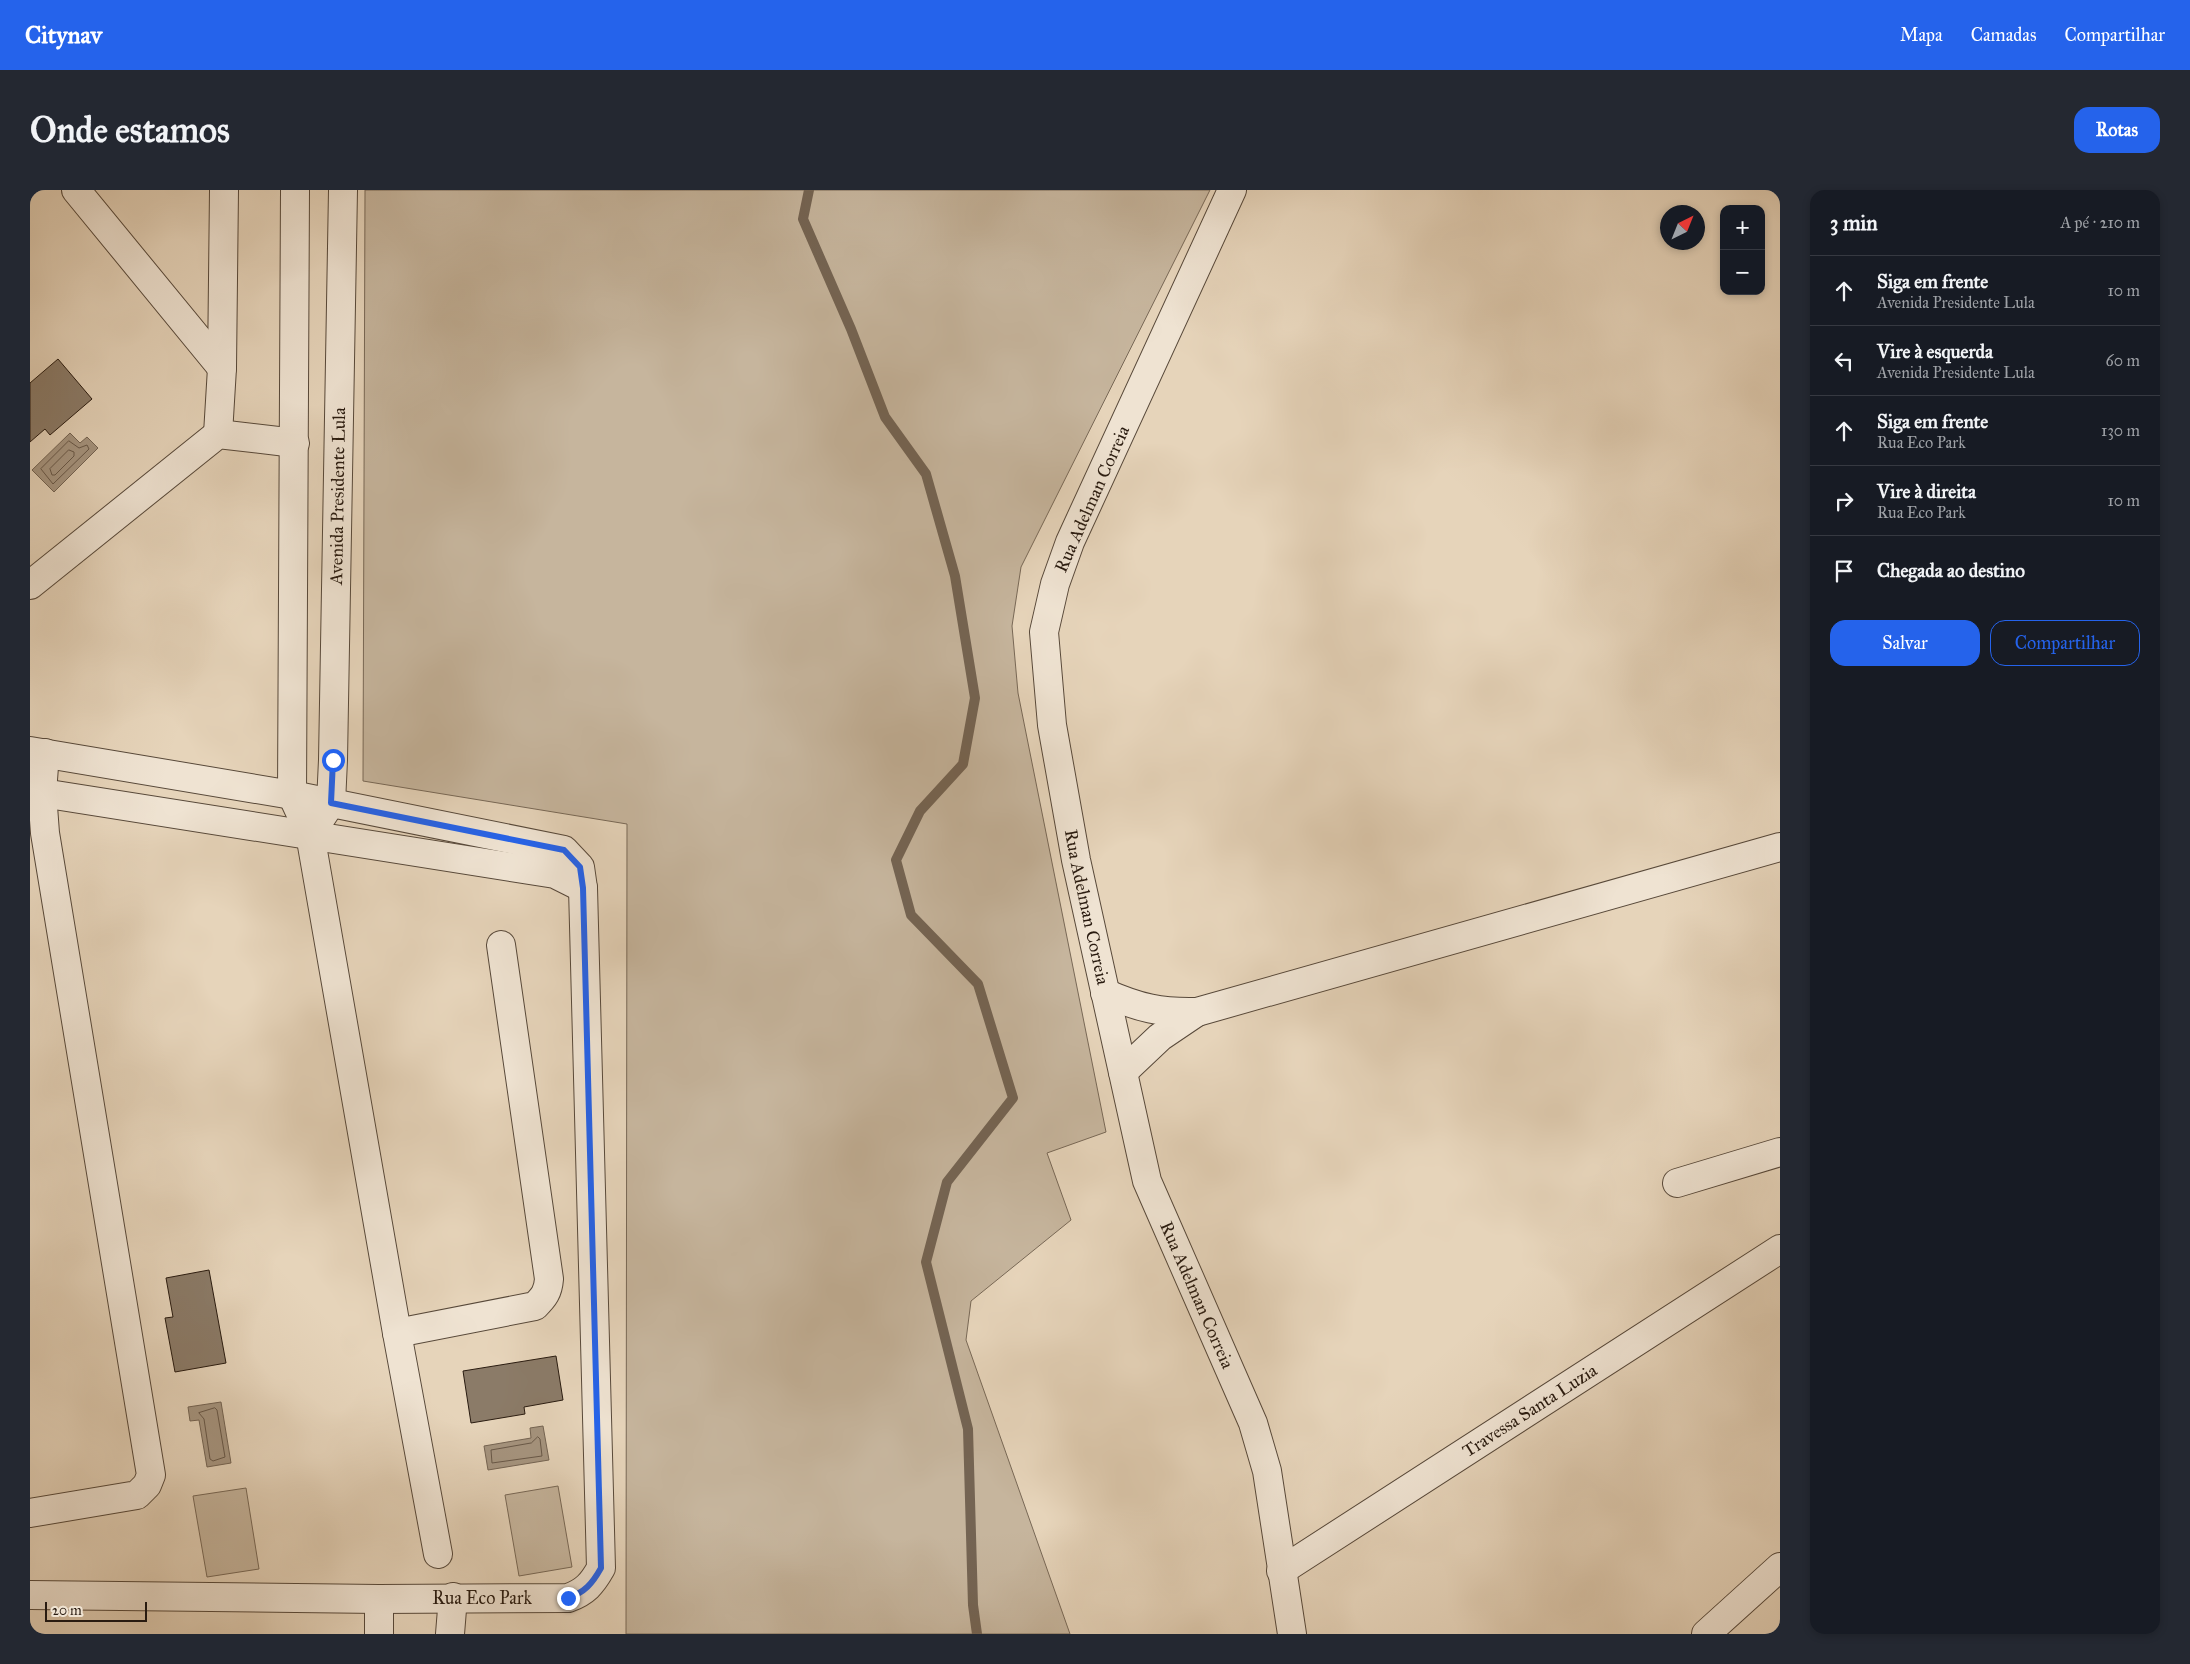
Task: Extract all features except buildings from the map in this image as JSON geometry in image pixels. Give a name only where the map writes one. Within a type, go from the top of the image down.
[{"type":"street","points":[[76,190],[222,368]]},
{"type":"street","points":[[218,434],[222,368],[224,190]]},
{"type":"street","points":[[295,190],[292,796],[310,834],[397,1333],[438,1554]]},
{"type":"street","name":"Avenida Presidente Lula","points":[[331,803],[343,190]]},
{"type":"street","name":"Rua Adelman Correia","points":[[1232,190],[1070,542],[1055,584],[1044,632],[1052,725],[1076,860],[1147,1181],[1253,1423],[1267,1472],[1292,1634]]},
{"type":"street","points":[[30,585],[218,434],[295,443]]},
{"type":"street","points":[[30,1513],[137,1495],[147,1485],[151,1475],[45,833],[36,792],[37,752],[331,803],[564,850],[580,867],[583,888]]},
{"type":"street","points":[[36,792],[555,874],[583,888]]},
{"type":"street","points":[[310,834],[331,803]]},
{"type":"street","points":[[1105,993],[1132,1005],[1156,1012],[1197,1012],[1780,847]]},
{"type":"street","name":"Rua Eco Park","points":[[30,1595],[379,1599],[568,1598],[583,1592],[594,1581],[601,1568],[583,888]]},
{"type":"street","points":[[397,1333],[535,1306],[546,1296],[549,1279],[501,945]]},
{"type":"street","points":[[1123,1072],[1160,1037],[1197,1012]]},
{"type":"street","points":[[1677,1183],[1780,1152]]},
{"type":"street","name":"Travessa Santa Luzia","points":[[1281,1571],[1780,1249]]},
{"type":"street","points":[[1706,1634],[1780,1567]]},
{"type":"street","points":[[450,1634],[454,1598]]},
{"type":"street","points":[[379,1599],[379,1634]]},
{"type":"shaded area","points":[[365,190],[1210,190],[1021,567],[1012,626],[1018,693],[1106,1132],[1047,1153],[1071,1220],[971,1301],[966,1340],[1070,1634],[626,1634],[627,824],[363,781]]},
{"type":"shaded area","points":[[558,1486],[572,1567],[519,1576],[505,1495]]},
{"type":"shaded area","points":[[246,1488],[259,1569],[207,1577],[193,1496]]},
{"type":"water","points":[[70,433],[80,443],[87,437],[98,448],[54,492],[32,470]]},
{"type":"water","points":[[221,1402],[231,1463],[207,1467],[199,1420],[190,1421],[188,1407]]},
{"type":"water","points":[[543,1426],[549,1460],[488,1470],[484,1446],[531,1438],[530,1428]]},
{"type":"waterway","points":[[809,190],[803,219],[851,329],[885,417],[926,474],[955,576],[975,698],[963,764],[920,811],[896,860],[911,915],[978,984],[1013,1098],[947,1182],[926,1262],[968,1429],[973,1605],[977,1634]]},
{"type":"route","points":[[333,760],[331,803],[564,850],[580,867],[583,888],[601,1568],[594,1581],[583,1592],[568,1598]]}]
